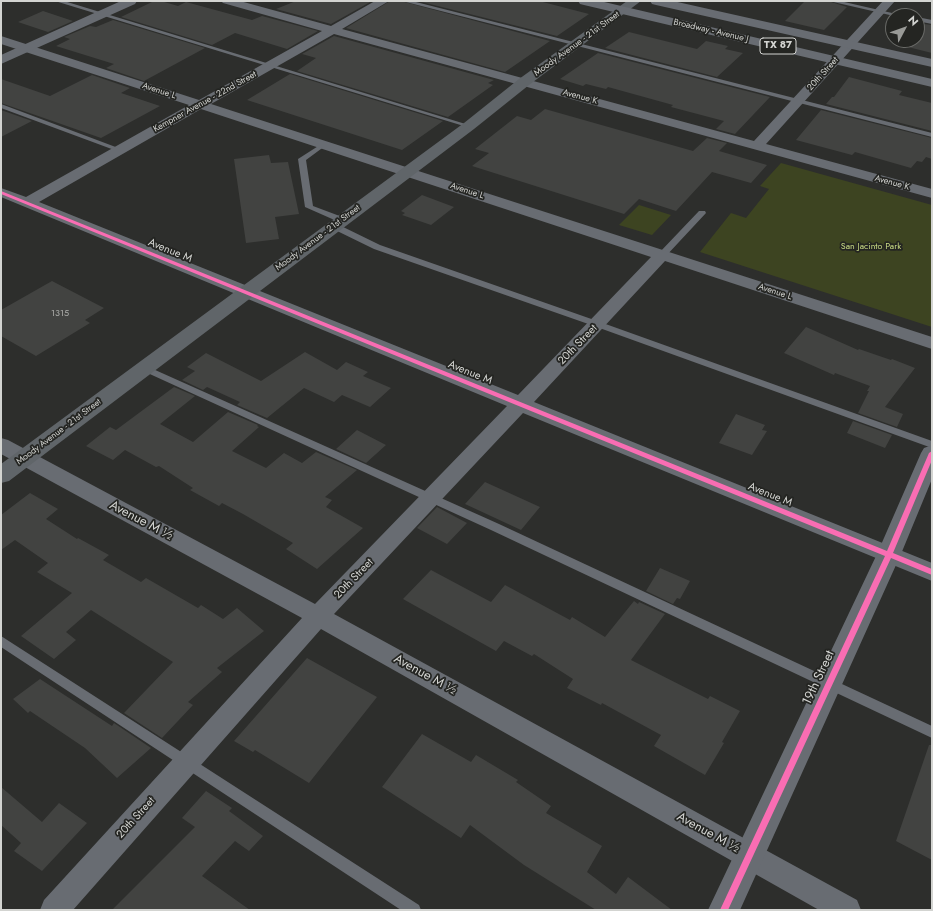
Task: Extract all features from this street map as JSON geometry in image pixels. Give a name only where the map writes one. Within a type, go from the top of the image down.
[{"type":"main road","points":[[1,60],[131,1]]},
{"type":"main road","name":"Broadway - Avenue J","points":[[584,1],[629,6],[835,60],[932,83]]},
{"type":"main road","name":"Broadway - Avenue J","points":[[656,1],[932,64]]},
{"type":"main road","name":"Moody Avenue - 21st Street","points":[[1,475],[469,126],[524,82],[629,6]]},
{"type":"main road","name":"19th Street","points":[[724,910],[829,684],[932,453]]},
{"type":"street","name":"Avenue K","points":[[227,1],[932,194]]},
{"type":"street","name":"Kempner Avenue - 22nd Street","points":[[26,202],[384,1]]},
{"type":"street","name":"20th Street","points":[[757,146],[889,1]]},
{"type":"street","name":"Avenue L","points":[[1,40],[932,344]]},
{"type":"street","name":"Avenue M","points":[[1,192],[932,572]]},
{"type":"street","name":"20th Street","points":[[54,910],[318,616],[598,324],[662,255]]},
{"type":"street","name":"Avenue M ½","points":[[1,445],[318,616],[847,910]]},
{"type":"lane","points":[[58,1],[469,126]]},
{"type":"lane","points":[[405,1],[932,134]]},
{"type":"lane","points":[[832,1],[885,12]]},
{"type":"lane","points":[[1,106],[119,150]]},
{"type":"lane","points":[[323,145],[302,159],[309,207],[377,247],[598,324],[932,445]]},
{"type":"lane","points":[[662,255],[702,213]]},
{"type":"lane","points":[[144,368],[431,498],[932,732]]},
{"type":"lane","points":[[1,641],[414,910]]},
{"type":"green space","name":"San Jacinto Park","points":[[781,163],[932,205],[932,327],[700,252],[731,213],[746,218],[769,189],[760,186]]},
{"type":"green space","points":[[639,205],[671,215],[652,235],[619,225]]},
{"type":"building","points":[[154,1],[161,1],[178,6],[186,2],[252,20],[262,16],[318,31],[287,49],[235,33],[212,45],[121,17]]},
{"type":"building","points":[[296,1],[372,1],[331,24],[276,9]]},
{"type":"building","points":[[390,1],[401,1],[550,41],[505,72],[346,28]]},
{"type":"building","points":[[418,1],[539,1],[589,14],[557,36]]},
{"type":"building","points":[[805,1],[828,1],[847,7],[824,30],[785,21]]},
{"type":"building","points":[[43,11],[73,21],[48,32],[18,22]]},
{"type":"building","points":[[113,20],[205,48],[144,81],[106,68],[114,64],[56,46],[70,39],[64,37],[90,26],[96,27]]},
{"type":"building","points":[[925,24],[932,25],[932,53],[912,48],[925,48]]},
{"type":"building","points":[[629,32],[697,49],[706,41],[728,46],[725,49],[743,53],[717,77],[605,48]]},
{"type":"building","points":[[334,36],[494,80],[488,83],[493,85],[448,117],[297,71],[316,58],[302,54]]},
{"type":"building","points":[[598,53],[770,97],[735,134],[716,129],[724,121],[671,107],[673,105],[608,87],[606,89],[586,84],[583,86],[560,79]]},
{"type":"building","points":[[290,74],[443,121],[402,150],[247,100]]},
{"type":"building","points":[[92,75],[130,88],[121,93],[160,106],[101,138],[1,103],[1,79],[50,96]]},
{"type":"building","points":[[849,77],[902,91],[899,95],[932,103],[932,131],[826,104],[832,97],[834,97]]},
{"type":"building","points":[[545,109],[693,151],[707,138],[727,143],[719,151],[767,165],[751,183],[712,172],[676,211],[639,199],[624,214],[472,166],[489,153],[475,149],[517,116],[531,120]]},
{"type":"building","points":[[1,110],[32,121],[1,137]]},
{"type":"building","points":[[821,110],[932,138],[932,159],[926,157],[922,162],[917,161],[911,168],[855,152],[852,155],[796,140]]},
{"type":"building","points":[[269,155],[271,163],[288,162],[299,214],[275,217],[279,239],[246,243],[234,159]]},
{"type":"building","points":[[422,195],[454,207],[431,225],[402,215],[405,213],[401,211]]},
{"type":"building","points":[[52,281],[104,308],[85,320],[90,323],[36,356],[1,336],[1,310]]},
{"type":"building","points":[[806,327],[858,350],[859,349],[891,360],[892,359],[915,368],[885,407],[903,414],[897,427],[858,413],[870,386],[835,373],[834,375],[784,353]]},
{"type":"building","points":[[305,352],[337,370],[346,362],[368,372],[363,376],[391,388],[370,407],[342,395],[334,402],[304,388],[267,418],[237,405],[240,402],[207,387],[203,390],[182,380],[195,371],[187,367],[206,353],[261,381]]},
{"type":"building","points":[[174,387],[195,396],[160,424],[193,442],[228,412],[258,425],[257,426],[259,427],[232,451],[266,468],[284,453],[302,463],[316,452],[357,470],[325,497],[332,500],[326,507],[363,528],[317,569],[286,549],[293,543],[222,503],[219,506],[190,490],[193,488],[159,466],[156,467],[125,450],[113,460],[86,446],[110,427],[116,430]]},
{"type":"building","points":[[736,414],[765,425],[762,430],[767,431],[752,455],[719,443]]},
{"type":"building","points":[[853,421],[892,435],[885,448],[847,433]]},
{"type":"building","points":[[357,430],[386,445],[366,463],[336,449]]},
{"type":"building","points":[[485,482],[540,507],[521,530],[465,504]]},
{"type":"building","points":[[30,493],[58,509],[46,519],[77,539],[78,538],[109,555],[103,560],[141,582],[146,578],[198,608],[201,605],[223,619],[237,608],[264,631],[217,668],[222,672],[188,702],[193,705],[162,738],[124,713],[173,662],[91,610],[66,632],[76,640],[54,659],[21,636],[72,593],[37,572],[48,563],[15,540],[1,550],[1,515]]},
{"type":"building","points":[[437,507],[467,523],[447,544],[417,528]]},
{"type":"building","points":[[660,568],[690,581],[680,599],[677,598],[673,604],[646,591]]},
{"type":"building","points":[[431,570],[491,602],[505,585],[570,620],[572,617],[605,637],[634,601],[638,604],[639,602],[665,614],[631,660],[708,699],[710,696],[740,711],[722,742],[724,743],[705,775],[654,746],[661,735],[602,703],[601,705],[567,688],[573,679],[534,654],[532,656],[504,641],[496,651],[403,599]]},
{"type":"building","points":[[307,658],[377,697],[309,783],[255,750],[253,752],[234,741]]},
{"type":"building","points":[[40,679],[112,726],[114,723],[151,748],[117,778],[85,748],[30,711],[28,713],[13,699]]},
{"type":"building","points":[[422,734],[471,762],[476,755],[518,780],[516,782],[551,806],[546,813],[602,846],[587,872],[616,894],[628,877],[672,910],[596,910],[524,865],[470,825],[461,838],[382,787]]},
{"type":"building","points":[[929,745],[932,745],[932,860],[896,841]]},
{"type":"building","points":[[1,787],[42,822],[59,803],[87,823],[42,871],[14,851],[21,843],[1,825]]},
{"type":"building","points":[[206,791],[232,808],[229,811],[263,836],[249,851],[235,841],[202,876],[250,910],[112,910],[195,827],[182,818]]},
{"type":"cycle path","points":[[1,192],[932,572]]},
{"type":"cycle path","points":[[724,910],[889,554],[932,453]]}]
